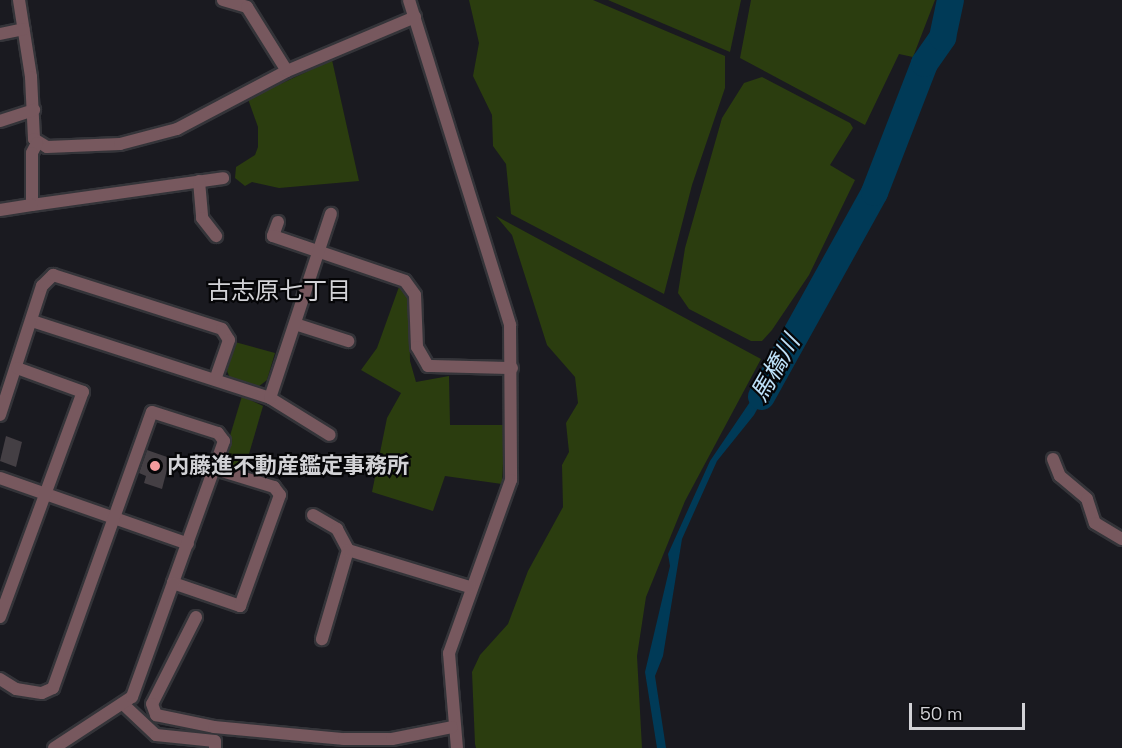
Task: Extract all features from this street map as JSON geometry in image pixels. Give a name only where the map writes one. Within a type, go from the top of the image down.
[{"type":"street","points":[[19,0],[37,143],[32,153],[33,205]]},
{"type":"street","points":[[223,0],[247,7],[287,71]]},
{"type":"street","points":[[409,0],[510,325],[511,480],[470,587],[449,653],[452,727],[457,748]]},
{"type":"street","points":[[37,143],[47,147],[120,144],[177,129],[287,71],[415,17]]},
{"type":"street","points":[[0,34],[23,29]]},
{"type":"street","points":[[0,121],[34,110]]},
{"type":"street","points":[[0,210],[223,178]]},
{"type":"street","points":[[199,181],[202,218],[216,236]]},
{"type":"street","points":[[270,398],[331,214]]},
{"type":"street","points":[[278,222],[273,236],[405,280],[415,295],[417,347],[428,366],[512,368]]},
{"type":"street","points":[[0,415],[49,276],[104,290],[226,332],[229,340],[215,380]]},
{"type":"street","points":[[32,321],[270,398],[330,435]]},
{"type":"street","points":[[295,324],[348,341]]},
{"type":"street","points":[[0,617],[83,392],[17,368]]},
{"type":"street","points":[[0,679],[16,689],[42,693],[53,688],[152,412],[218,433],[224,441],[215,469],[135,690],[124,705],[54,748]]},
{"type":"street","points":[[1053,459],[1060,476],[1087,500],[1095,523],[1122,539]]},
{"type":"street","points":[[173,583],[240,606],[280,505],[280,495],[274,487],[215,469]]},
{"type":"street","points":[[0,478],[188,544]]},
{"type":"street","points":[[313,515],[337,529],[348,550],[322,639]]},
{"type":"street","points":[[348,550],[470,587]]},
{"type":"street","points":[[196,616],[150,709],[174,722],[344,743],[392,739],[452,727]]},
{"type":"street","points":[[124,705],[156,735],[215,744],[214,727]]},
{"type":"green space","points":[[469,0],[593,0],[725,56],[725,88],[692,185],[664,294],[511,214],[506,164],[493,146],[492,115],[473,76],[479,43]]},
{"type":"green space","points":[[608,0],[741,0],[730,52]]},
{"type":"green space","points":[[751,0],[935,0],[913,57],[899,54],[865,125],[740,58]]},
{"type":"green space","points":[[332,60],[359,181],[279,188],[252,182],[245,186],[235,178],[236,167],[255,155],[258,147],[258,127],[248,99]]},
{"type":"green space","points":[[762,77],[850,123],[853,128],[830,165],[855,180],[809,275],[772,330],[762,341],[751,341],[689,309],[678,293],[685,248],[722,118],[744,83]]},
{"type":"green space","points":[[496,216],[761,359],[685,501],[646,597],[637,656],[642,748],[476,748],[472,672],[480,655],[508,624],[528,571],[563,507],[562,465],[569,452],[566,423],[578,403],[575,377],[547,345],[512,235]]},
{"type":"green space","points":[[400,284],[409,297],[410,361],[416,382],[449,376],[450,425],[505,425],[502,484],[445,476],[433,511],[372,492],[387,418],[401,393],[361,370],[377,348]]},
{"type":"green space","points":[[235,342],[275,353],[267,380],[258,387],[230,378],[227,371]]},
{"type":"green space","points":[[242,396],[263,406],[244,471],[228,467],[223,459]]},
{"type":"water","points":[[777,362],[782,364],[754,415],[717,461],[682,539],[663,656],[655,676],[666,748],[657,748],[645,672],[670,566],[668,554],[710,461]]},
{"type":"building","points":[[6,436],[22,442],[16,467],[0,461]]},
{"type":"building","name":"内藤進不動産鑑定事務所","points":[[147,450],[170,458],[162,489],[144,483],[146,476],[139,473]]},
{"type":"waterway","name":"馬橋川","points":[[761,396],[874,192],[924,63],[942,37],[950,0]]},
{"type":"place","name":"内藤進不動産鑑定事務所","points":[[155,466]]},
{"type":"district","name":"古志原七丁目","points":[[279,291]]}]
